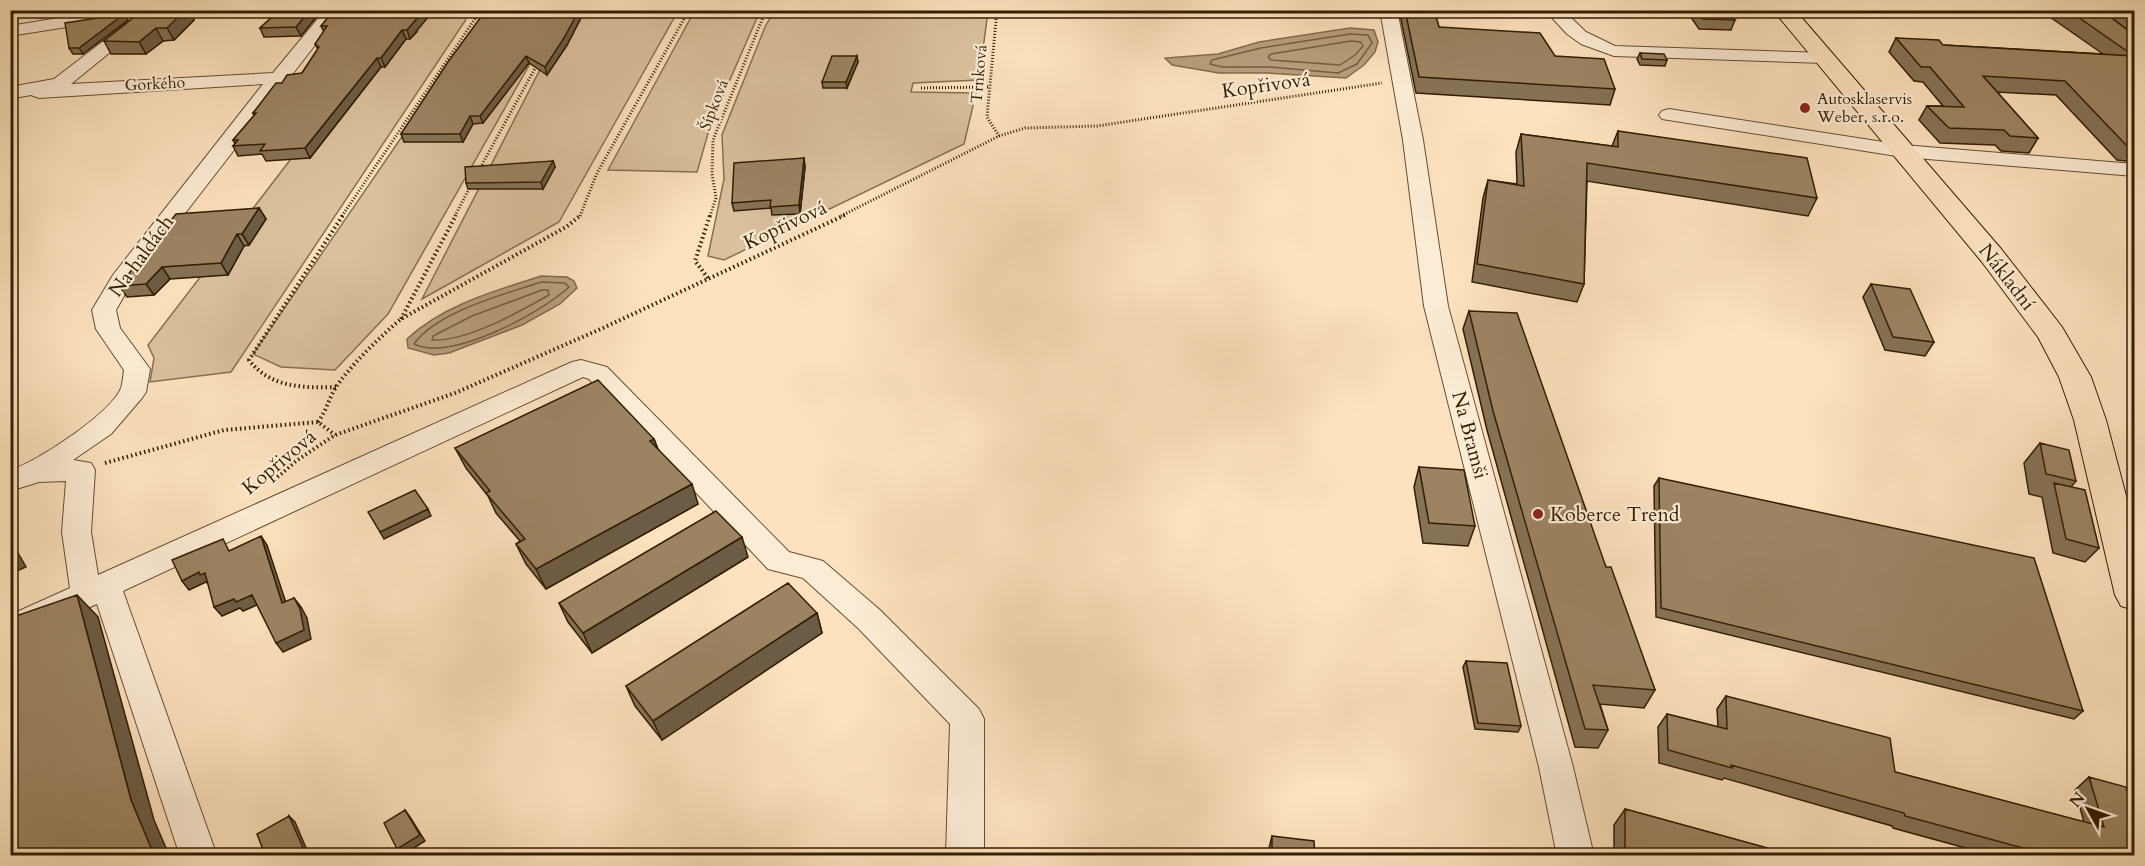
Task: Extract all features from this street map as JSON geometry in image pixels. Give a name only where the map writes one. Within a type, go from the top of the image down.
[{"type":"main road","name":"Nákladní","points":[[1783,10],[2022,294],[2051,334],[2075,376],[2090,420],[2134,595]]},
{"type":"street","points":[[20,10],[14,30],[141,10]]},
{"type":"street","name":"Gorkého","points":[[10,93],[60,84],[154,10]]},
{"type":"street","name":"Na haldách","points":[[23,477],[102,427],[134,392],[137,369],[108,329],[104,310],[120,280],[334,10]]},
{"type":"street","name":"Na Bramši","points":[[1388,10],[1404,81],[1436,306],[1550,744],[1576,855]]},
{"type":"street","points":[[1553,10],[1579,37],[1594,46],[1614,51],[1824,58]]},
{"type":"street","name":"Gorkého","points":[[34,89],[39,92],[278,78]]},
{"type":"street","points":[[1669,115],[1903,151],[2134,170]]},
{"type":"street","points":[[10,629],[554,378],[581,368],[598,373],[779,561],[812,569],[869,619],[966,719],[965,855]]},
{"type":"street","points":[[23,477],[81,470],[75,513],[77,556],[96,590],[200,855]]},
{"type":"path","points":[[336,387],[309,388],[285,384],[255,372],[249,360],[305,272],[481,10]]},
{"type":"path","points":[[318,422],[328,408],[336,387],[379,338],[401,319],[566,227],[580,216],[597,173],[689,10]]},
{"type":"path","name":"Šípková","points":[[708,278],[695,261],[716,198],[712,174],[713,140],[766,10]]},
{"type":"path","name":"Trnková","points":[[997,10],[987,117],[999,136]]},
{"type":"path","points":[[479,171],[540,60]]},
{"type":"path","name":"Kopřivová","points":[[270,484],[296,461],[335,435],[455,393],[603,328],[869,203],[999,136],[1025,128],[1097,126],[1404,81]]},
{"type":"path","points":[[921,88],[990,87]]},
{"type":"path","points":[[401,319],[473,181]]},
{"type":"path","points":[[81,470],[224,430],[318,422],[335,435]]},
{"type":"shaded area","points":[[695,10],[760,11],[711,123],[697,172],[608,170]]},
{"type":"shaded area","points":[[414,11],[469,11],[465,21],[231,372],[150,382],[154,358],[148,345],[373,52]]},
{"type":"shaded area","points":[[488,11],[560,11],[388,314],[335,370],[281,367],[253,354]]},
{"type":"shaded area","points":[[577,11],[678,11],[559,222],[422,299],[545,60]]},
{"type":"shaded area","points":[[774,11],[988,11],[979,80],[913,83],[911,92],[976,93],[964,144],[724,260],[708,256],[724,179],[722,135],[765,27]]},
{"type":"water","points":[[1350,28],[1374,30],[1378,42],[1375,52],[1364,65],[1346,78],[1267,73],[1219,73],[1172,65],[1165,58],[1218,54],[1259,42]]},
{"type":"water","points":[[541,276],[567,277],[574,281],[577,288],[560,304],[522,325],[449,353],[434,355],[408,348],[407,339],[421,327],[453,308]]},
{"type":"building","points":[[143,10],[185,10],[167,28],[156,28],[139,42],[104,41]]},
{"type":"building","points":[[280,10],[310,10],[296,27],[260,28]]},
{"type":"building","points":[[334,10],[424,10],[407,30],[402,30],[381,58],[377,58],[305,148],[260,151],[265,144],[233,146],[238,140],[233,140],[256,113],[253,113],[276,83],[282,83],[287,75],[302,73],[319,47],[315,44],[327,26],[321,26]]},
{"type":"building","points":[[486,10],[579,10],[545,67],[526,56],[480,116],[470,116],[460,134],[401,134],[448,62]]},
{"type":"building","points":[[1405,10],[1434,10],[1439,27],[1540,33],[1555,56],[1604,59],[1615,89],[1419,77]]},
{"type":"building","points":[[1696,10],[1725,10],[1735,20],[1703,19]]},
{"type":"building","points":[[2068,10],[2101,10],[2134,35],[2134,56]]},
{"type":"building","points":[[124,14],[79,48],[69,48],[65,23]]},
{"type":"building","points":[[1896,38],[1939,40],[1943,45],[2134,56],[2134,146],[2127,146],[2065,81],[1983,76],[2038,138],[2010,136],[2004,130],[1949,128],[1927,106],[1964,107],[1930,67],[1921,67]]},
{"type":"building","points":[[1640,53],[1664,54],[1667,60],[1642,59]]},
{"type":"building","points":[[832,56],[857,56],[846,82],[822,82]]},
{"type":"building","points":[[1618,131],[1807,158],[1817,198],[1587,163],[1584,284],[1477,264],[1488,180],[1524,186],[1521,134],[1618,147]]},
{"type":"building","points":[[804,158],[799,205],[770,207],[771,200],[732,203],[734,163]]},
{"type":"building","points":[[553,161],[541,182],[466,183],[465,167]]},
{"type":"building","points":[[259,208],[242,234],[237,234],[221,263],[162,267],[146,284],[119,286],[176,214]]},
{"type":"building","points":[[1871,284],[1910,289],[1934,342],[1893,337]]},
{"type":"building","points":[[1469,311],[1517,313],[1606,567],[1611,567],[1655,690],[1593,685],[1608,730],[1585,729],[1493,411]]},
{"type":"building","points":[[598,380],[654,439],[650,441],[692,484],[536,569],[516,544],[525,539],[486,493],[490,491],[455,448]]},
{"type":"building","points":[[2040,443],[2069,450],[2076,481],[2046,474]]},
{"type":"building","points":[[1419,467],[1464,470],[1475,526],[1429,523]]},
{"type":"building","points":[[1659,478],[2034,558],[2083,711],[1661,608]]},
{"type":"building","points":[[2054,483],[2085,490],[2099,548],[2066,539]]},
{"type":"building","points":[[415,490],[428,509],[380,532],[368,512]]},
{"type":"building","points":[[716,511],[742,537],[583,633],[559,603]]},
{"type":"building","points":[[261,536],[282,603],[294,598],[300,609],[304,630],[276,643],[252,595],[236,602],[234,599],[214,607],[205,573],[200,575],[199,572],[182,581],[172,560],[223,539],[229,551]]},
{"type":"building","points":[[10,546],[17,558],[10,561]]},
{"type":"building","points":[[788,583],[817,613],[653,721],[626,686]]},
{"type":"building","points":[[77,595],[131,800],[154,855],[10,855],[10,618]]},
{"type":"building","points":[[1466,661],[1507,663],[1521,726],[1478,723]]},
{"type":"building","points":[[1726,696],[1890,738],[1895,772],[2104,827],[2089,777],[2126,787],[2134,814],[2134,855],[2049,855],[1731,765],[1732,768],[1668,750],[1667,714],[1727,729]]},
{"type":"building","points":[[1625,809],[1793,855],[1625,855]]},
{"type":"building","points":[[405,810],[420,835],[397,849],[384,823]]},
{"type":"building","points":[[289,816],[305,852],[299,855],[265,855],[257,834]]},
{"type":"building","points":[[1272,836],[1314,841],[1315,855],[1272,855]]},
{"type":"place","name":"Autosklaservis Weber, s.r.o.","points":[[1805,108]]},
{"type":"place","name":"Koberce Trend","points":[[1538,514]]}]
